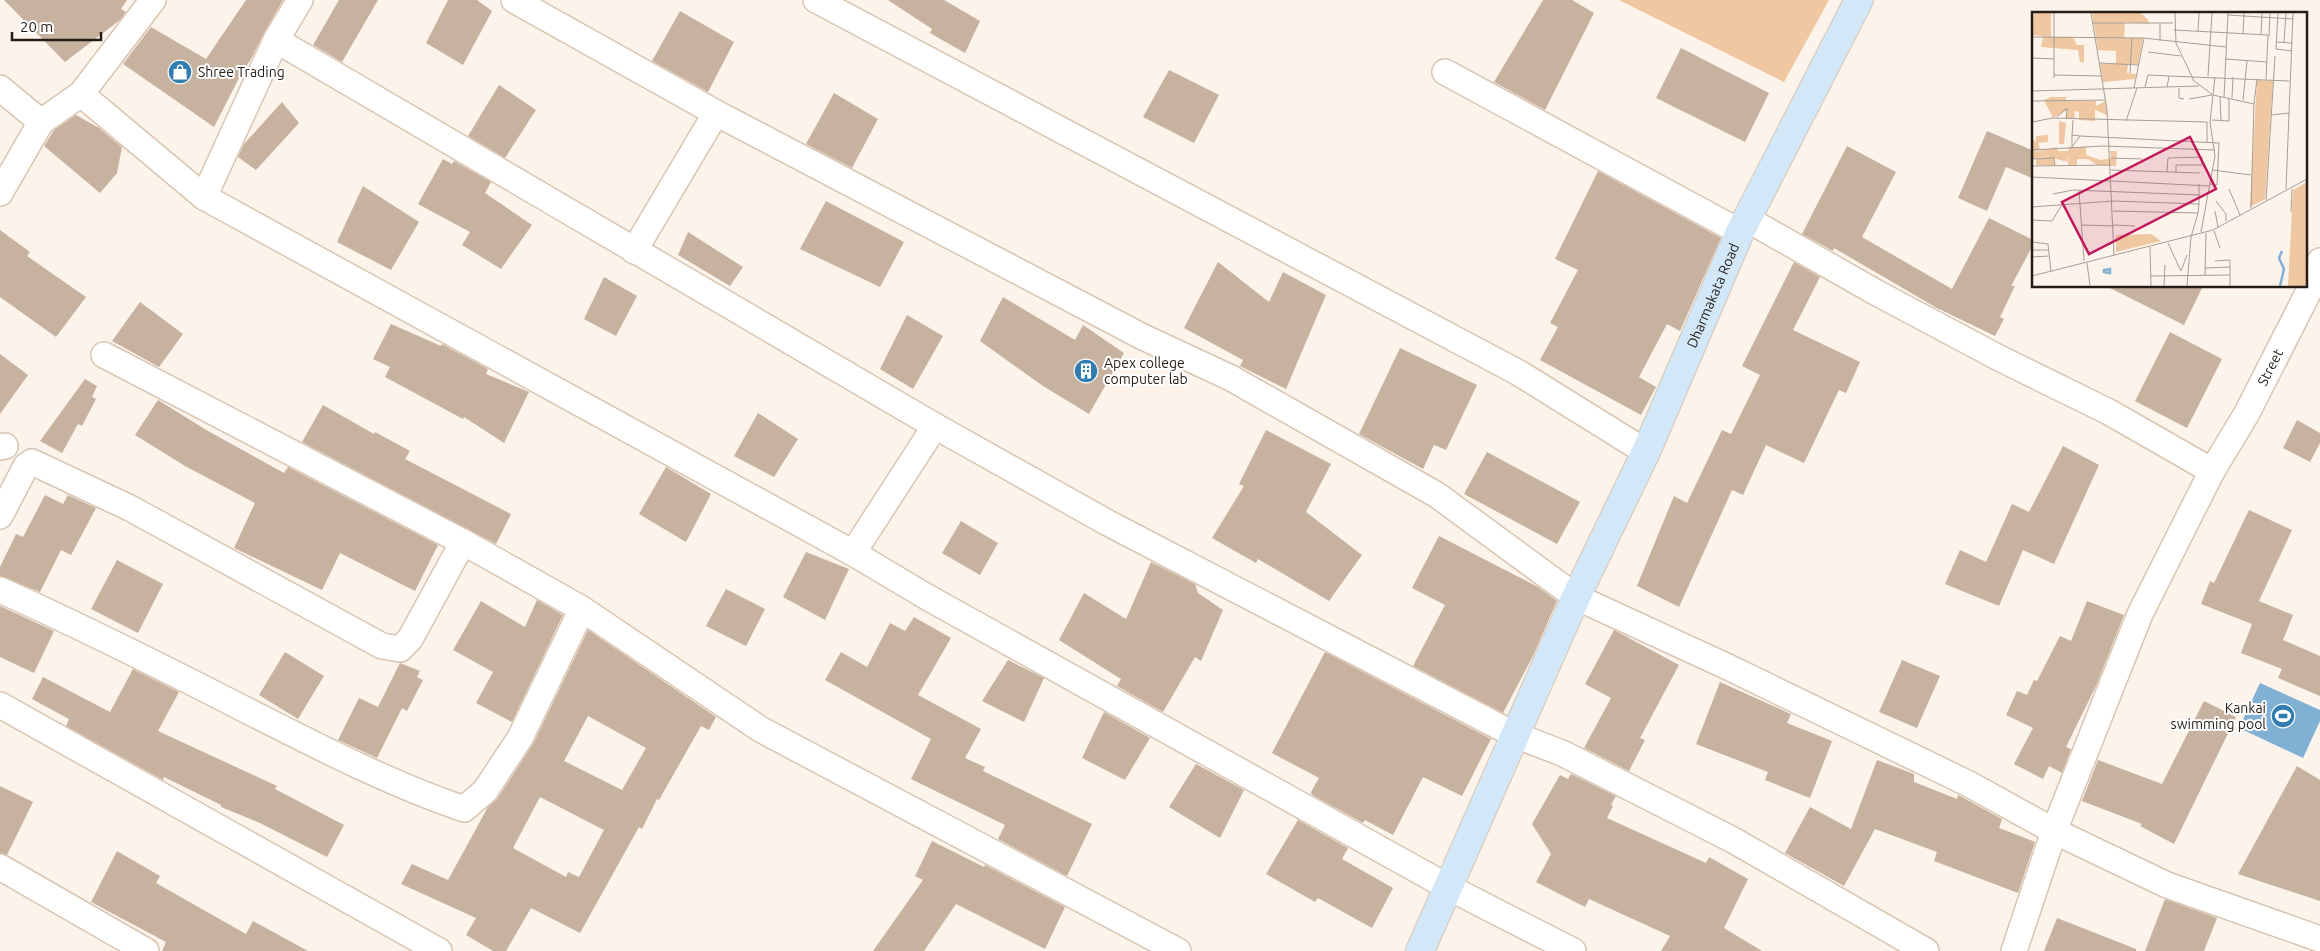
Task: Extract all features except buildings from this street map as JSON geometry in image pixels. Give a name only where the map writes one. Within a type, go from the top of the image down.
[{"type":"street","points":[[0,193],[41,122],[81,94],[153,0]]},
{"type":"street","points":[[204,197],[276,40],[300,0]]},
{"type":"street","points":[[514,0],[716,113],[1143,337],[1231,378],[1436,495],[1576,597],[1728,667],[1960,780],[2054,831],[2167,885],[2316,932]]},
{"type":"street","points":[[816,0],[1519,373],[1646,452]]},
{"type":"street","name":"Dharmakata Road","points":[[1420,951],[1576,597],[1646,452],[1744,225],[1859,0]]},
{"type":"street","points":[[276,40],[935,426],[1108,522],[1515,735],[1562,754],[1733,840],[1926,951]]},
{"type":"street","points":[[1445,72],[2109,412],[2212,471]]},
{"type":"street","points":[[0,88],[41,122]]},
{"type":"street","points":[[81,94],[204,197],[853,553],[936,602],[1448,886],[1573,951]]},
{"type":"street","points":[[634,251],[716,113]]},
{"type":"street","name":"Street","points":[[2014,951],[2054,831],[2140,614],[2212,471],[2255,396],[2310,287],[2320,261]]},
{"type":"street","points":[[104,355],[463,542],[582,610],[760,729],[1178,951]]},
{"type":"street","points":[[853,553],[935,426]]},
{"type":"street","points":[[0,516],[26,466],[32,462],[130,508],[382,646],[400,649],[410,639],[463,542]]},
{"type":"street","points":[[0,590],[75,623],[320,749],[430,798],[464,809],[485,791],[520,738],[582,610]]},
{"type":"street","points":[[0,705],[439,951]]},
{"type":"street","points":[[0,867],[146,951]]},
{"type":"shaded area","points":[[1619,0],[1829,0],[1784,82]]},
{"type":"water","name":"Kankai swimming pool","points":[[2260,683],[2320,710],[2320,721],[2303,758],[2239,728]]},
{"type":"place","name":"Shree Trading","points":[[180,72]]},
{"type":"place","name":"Apex college computer lab","points":[[1086,371]]},
{"type":"place","name":"Kankai swimming pool","points":[[2283,716]]}]
